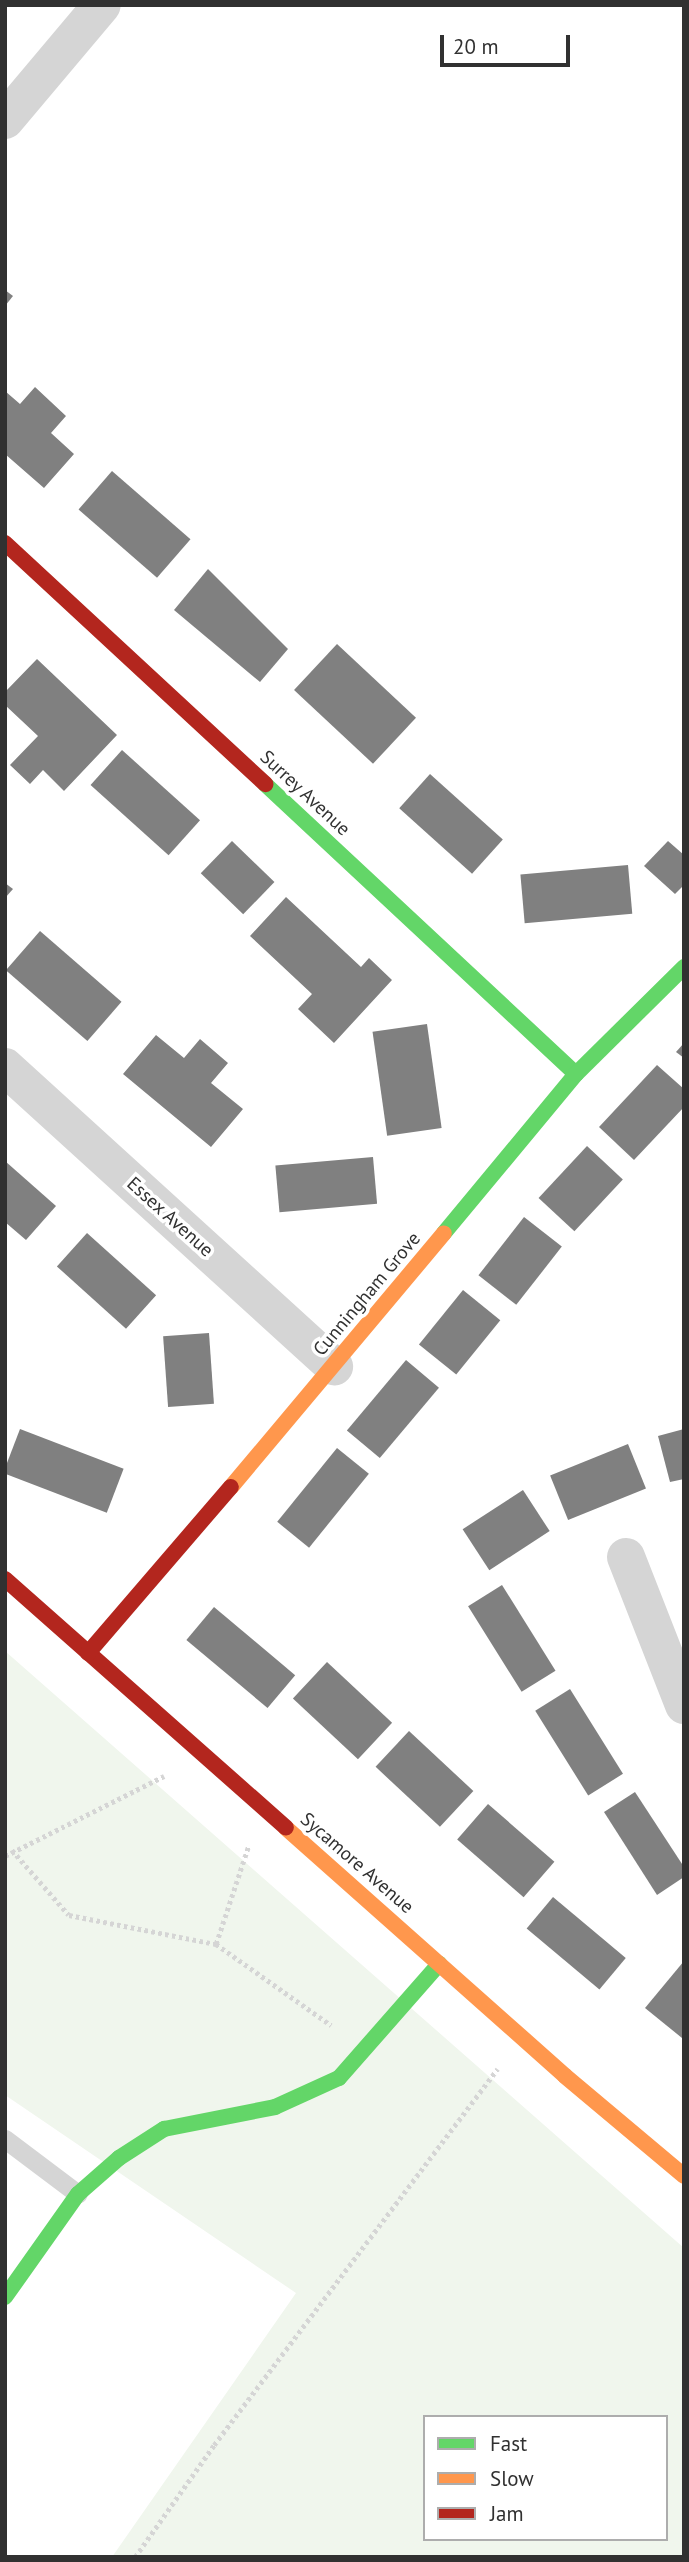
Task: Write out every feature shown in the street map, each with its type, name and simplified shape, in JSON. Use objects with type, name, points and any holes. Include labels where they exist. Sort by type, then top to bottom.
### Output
[{"type":"street","points":[[5,120],[103,5]]},
{"type":"street","name":"Surrey Avenue","points":[[5,543],[576,1074]]},
{"type":"street","name":"Cunningham Grove","points":[[88,1653],[334,1366],[576,1074],[684,967]]},
{"type":"street","name":"Essex Avenue","points":[[5,1067],[334,1366]]},
{"type":"street","points":[[626,1557],[684,1706]]},
{"type":"street","name":"Sycamore Avenue","points":[[5,1579],[439,1964],[684,2176]]},
{"type":"street","points":[[5,2297],[78,2194],[119,2158],[164,2129],[286,2103],[339,2078],[439,1964]]},
{"type":"lane","points":[[5,2139],[78,2194]]},
{"type":"path","points":[[5,1856],[12,1850],[204,1756]]},
{"type":"path","points":[[216,1944],[261,1807]]},
{"type":"path","points":[[12,1850],[69,1915],[216,1944],[365,2049]]},
{"type":"path","points":[[135,2557],[214,2445],[521,2036]]},
{"type":"shaded area","points":[[5,1651],[684,2248],[684,2557],[112,2557],[296,2293],[5,2095]]},
{"type":"building","points":[[5,290],[13,296],[5,306]]},
{"type":"building","points":[[35,387],[66,416],[51,433],[74,454],[44,488],[5,454],[5,391],[20,404]]},
{"type":"building","points":[[112,471],[190,539],[157,578],[79,509]]},
{"type":"building","points":[[208,569],[288,649],[260,682],[174,610]]},
{"type":"building","points":[[337,644],[416,718],[373,764],[294,690]]},
{"type":"building","points":[[37,659],[117,735],[64,791],[43,770],[30,784],[10,765],[38,736],[5,705],[5,692]]},
{"type":"building","points":[[122,750],[200,820],[169,855],[91,785]]},
{"type":"building","points":[[430,774],[503,840],[472,874],[399,808]]},
{"type":"building","points":[[232,841],[274,882],[243,914],[201,873]]},
{"type":"building","points":[[668,841],[684,855],[684,885],[675,894],[644,866]]},
{"type":"building","points":[[628,865],[632,914],[525,923],[520,874]]},
{"type":"building","points":[[5,883],[13,889],[5,898]]},
{"type":"building","points":[[286,897],[361,967],[369,958],[392,980],[334,1043],[298,1009],[312,994],[250,936]]},
{"type":"building","points":[[40,931],[122,1002],[87,1041],[6,970]]},
{"type":"building","points":[[427,1024],[442,1128],[387,1136],[373,1032]]},
{"type":"building","points":[[156,1035],[184,1058],[200,1039],[228,1063],[211,1083],[243,1109],[211,1147],[123,1074]]},
{"type":"building","points":[[684,1043],[684,1058],[676,1052]]},
{"type":"building","points":[[657,1065],[684,1089],[684,1107],[634,1160],[599,1127]]},
{"type":"building","points":[[587,1146],[623,1179],[574,1231],[539,1198]]},
{"type":"building","points":[[373,1157],[377,1204],[279,1212],[275,1166]]},
{"type":"building","points":[[5,1161],[56,1206],[26,1240],[5,1222]]},
{"type":"building","points":[[524,1217],[562,1247],[516,1305],[478,1275]]},
{"type":"building","points":[[87,1233],[156,1295],[126,1329],[57,1266]]},
{"type":"building","points":[[463,1290],[500,1320],[456,1375],[419,1344]]},
{"type":"building","points":[[209,1333],[214,1404],[168,1407],[163,1336]]},
{"type":"building","points":[[406,1360],[439,1388],[380,1458],[347,1430]]},
{"type":"building","points":[[20,1429],[124,1469],[107,1513],[5,1474]]},
{"type":"building","points":[[684,1429],[684,1479],[670,1482],[658,1436]]},
{"type":"building","points":[[628,1444],[646,1489],[568,1520],[550,1475]]},
{"type":"building","points":[[337,1448],[369,1474],[309,1548],[277,1522]]},
{"type":"building","points":[[523,1490],[550,1531],[489,1570],[463,1529]]},
{"type":"building","points":[[502,1585],[556,1671],[522,1692],[468,1606]]},
{"type":"building","points":[[214,1607],[295,1675],[268,1708],[186,1640]]},
{"type":"building","points":[[327,1662],[392,1723],[358,1759],[293,1699]]},
{"type":"building","points":[[570,1689],[623,1774],[588,1796],[535,1711]]},
{"type":"building","points":[[409,1731],[473,1791],[440,1827],[376,1767]]},
{"type":"building","points":[[635,1792],[684,1867],[684,1877],[657,1895],[604,1812]]},
{"type":"building","points":[[488,1804],[554,1862],[524,1897],[457,1839]]},
{"type":"building","points":[[553,1897],[626,1958],[599,1989],[527,1928]]},
{"type":"building","points":[[684,1961],[684,2037],[682,2038],[645,2008]]},
{"type":"traffic: fast","points":[[265,784],[576,1074]]},
{"type":"traffic: fast","points":[[444,1233],[576,1074],[684,967]]},
{"type":"traffic: fast","points":[[5,2297],[78,2194],[119,2158],[164,2129],[275,2107],[339,2078],[439,1964]]},
{"type":"traffic: slow","points":[[231,1487],[444,1233]]},
{"type":"traffic: slow","points":[[286,1828],[565,2076],[684,2176]]},
{"type":"traffic: jam","points":[[5,543],[265,784]]},
{"type":"traffic: jam","points":[[88,1653],[231,1487]]},
{"type":"traffic: jam","points":[[5,1579],[286,1828]]}]
